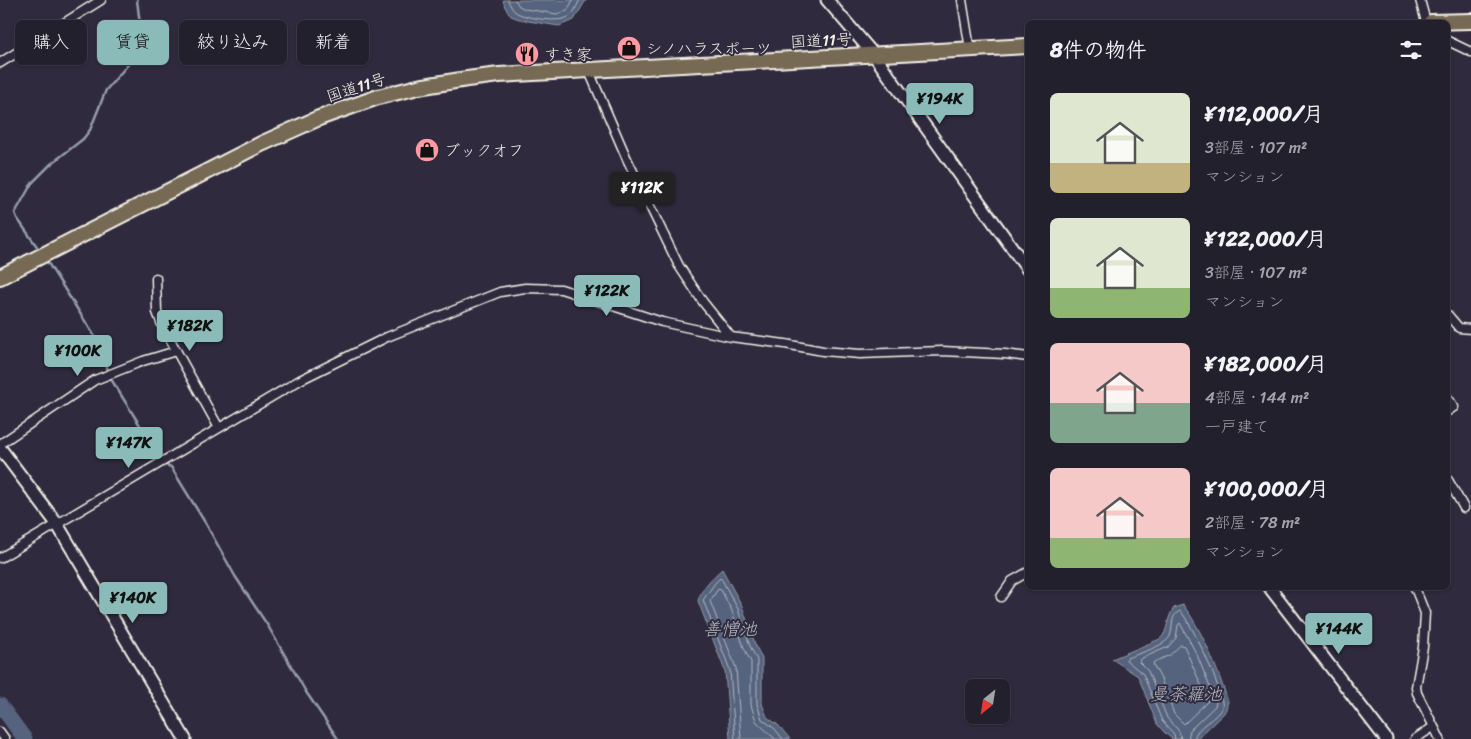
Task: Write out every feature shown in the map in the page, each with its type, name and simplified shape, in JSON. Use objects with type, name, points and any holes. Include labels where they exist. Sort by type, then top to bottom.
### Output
[{"type":"highway","points":[[1450,22],[1471,21]]},
{"type":"highway","name":"国道11号","points":[[0,277],[280,135],[338,110],[397,92],[467,78],[499,75],[1025,46]]},
{"type":"street","points":[[0,63],[101,0]]},
{"type":"street","points":[[828,0],[874,55],[1025,266]]},
{"type":"street","points":[[962,0],[970,49]]},
{"type":"street","points":[[1420,0],[1425,20]]},
{"type":"street","points":[[1450,42],[1471,52]]},
{"type":"street","points":[[589,71],[627,159],[680,266],[703,302],[731,337]]},
{"type":"street","points":[[156,278],[158,294],[157,312],[162,325],[219,428]]},
{"type":"street","points":[[0,558],[300,380],[387,337],[500,292],[525,288],[561,289],[662,322],[731,337],[823,351],[860,354],[942,351],[1025,357]]},
{"type":"street","points":[[1450,317],[1459,328],[1471,329]]},
{"type":"street","points":[[176,351],[143,361],[95,380],[0,446],[57,524],[184,739]]},
{"type":"street","points":[[1450,484],[1464,508]]},
{"type":"street","points":[[1002,597],[1012,581],[1025,574]]},
{"type":"street","points":[[1272,590],[1386,739]]},
{"type":"street","points":[[1417,590],[1425,613],[1423,647],[1416,686],[1417,693],[1440,739]]},
{"type":"street","points":[[1415,739],[1433,727]]},
{"type":"street","points":[[0,732],[5,739]]},
{"type":"water","points":[[503,0],[586,0],[574,20],[559,26],[522,20],[511,16]]},
{"type":"water","name":"善憎池","points":[[722,569],[742,606],[762,659],[762,704],[767,717],[778,725],[790,739],[730,739],[725,671],[698,601],[711,579]]},
{"type":"water","name":"曼荼羅池","points":[[1183,605],[1203,638],[1228,701],[1224,713],[1197,739],[1172,739],[1165,733],[1157,724],[1138,676],[1112,659],[1160,639],[1165,632],[1171,612],[1174,608]]},
{"type":"waterway","points":[[38,248],[15,213],[32,183],[51,164],[83,139],[90,130],[106,90],[131,61],[141,33],[137,0]]},
{"type":"waterway","points":[[48,263],[97,340],[108,370]]},
{"type":"waterway","points":[[111,379],[161,459]]},
{"type":"waterway","points":[[166,465],[171,467],[306,692],[338,739]]},
{"type":"waterway","points":[[0,705],[25,739]]},
{"type":"place","name":"シノハラスポーツ","points":[[629,48]]},
{"type":"place","name":"すき家","points":[[527,54]]},
{"type":"place","name":"ブックオフ","points":[[427,150]]}]
